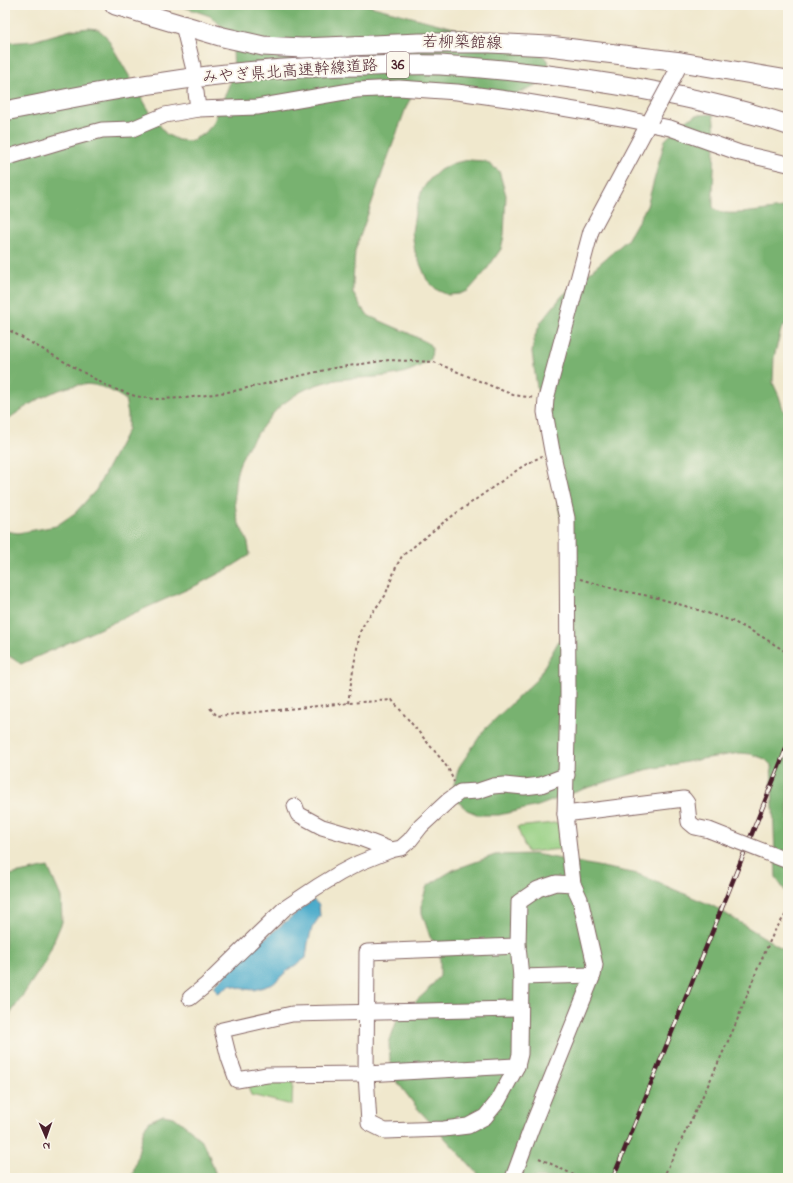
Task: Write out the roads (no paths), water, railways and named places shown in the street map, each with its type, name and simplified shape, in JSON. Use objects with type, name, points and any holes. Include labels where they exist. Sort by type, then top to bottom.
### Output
[{"type":"main road","name":"若柳築館線","points":[[115,5],[223,37],[263,46],[302,48],[420,42],[549,46],[681,62],[788,80]]},
{"type":"main road","name":"みやぎ県北高速幹線道路","points":[[5,111],[159,82],[253,71],[343,66],[438,65],[525,72],[627,86],[677,96],[788,125]]},
{"type":"street","points":[[183,25],[193,66]]},
{"type":"street","points":[[513,1178],[531,1129],[593,975],[595,965],[580,899],[573,884],[565,814],[567,775],[567,518],[545,412],[546,399],[590,231],[681,62]]},
{"type":"street","points":[[5,158],[102,130],[132,129],[165,115],[198,109],[257,107],[356,90],[399,88],[457,92],[650,121],[740,152],[788,164]]},
{"type":"street","points":[[196,92],[198,109]]},
{"type":"street","points":[[190,998],[206,985],[284,909],[317,887],[359,863],[391,850],[401,848],[410,840],[421,826],[460,792],[478,791],[493,786],[504,785],[524,787],[541,785],[567,775]]},
{"type":"street","points":[[565,814],[684,800],[687,803],[689,822],[695,827],[709,830],[788,861]]},
{"type":"street","points":[[295,806],[298,814],[322,827],[360,838],[391,850]]},
{"type":"street","points":[[518,946],[367,952],[366,1074],[369,1123],[385,1131],[444,1129],[468,1126],[485,1117],[498,1101],[517,1066],[520,1054],[521,977],[518,946],[519,902],[538,889],[556,884],[573,884]]},
{"type":"street","points":[[521,977],[593,975]]},
{"type":"street","points":[[517,1066],[366,1074],[267,1075],[237,1080],[229,1058],[222,1030],[292,1014],[520,1009]]},
{"type":"water","points":[[313,900],[319,905],[320,916],[312,928],[306,958],[287,971],[273,984],[254,990],[230,985],[218,993],[214,986],[259,943]]},
{"type":"railway","points":[[613,1178],[788,744]]}]
